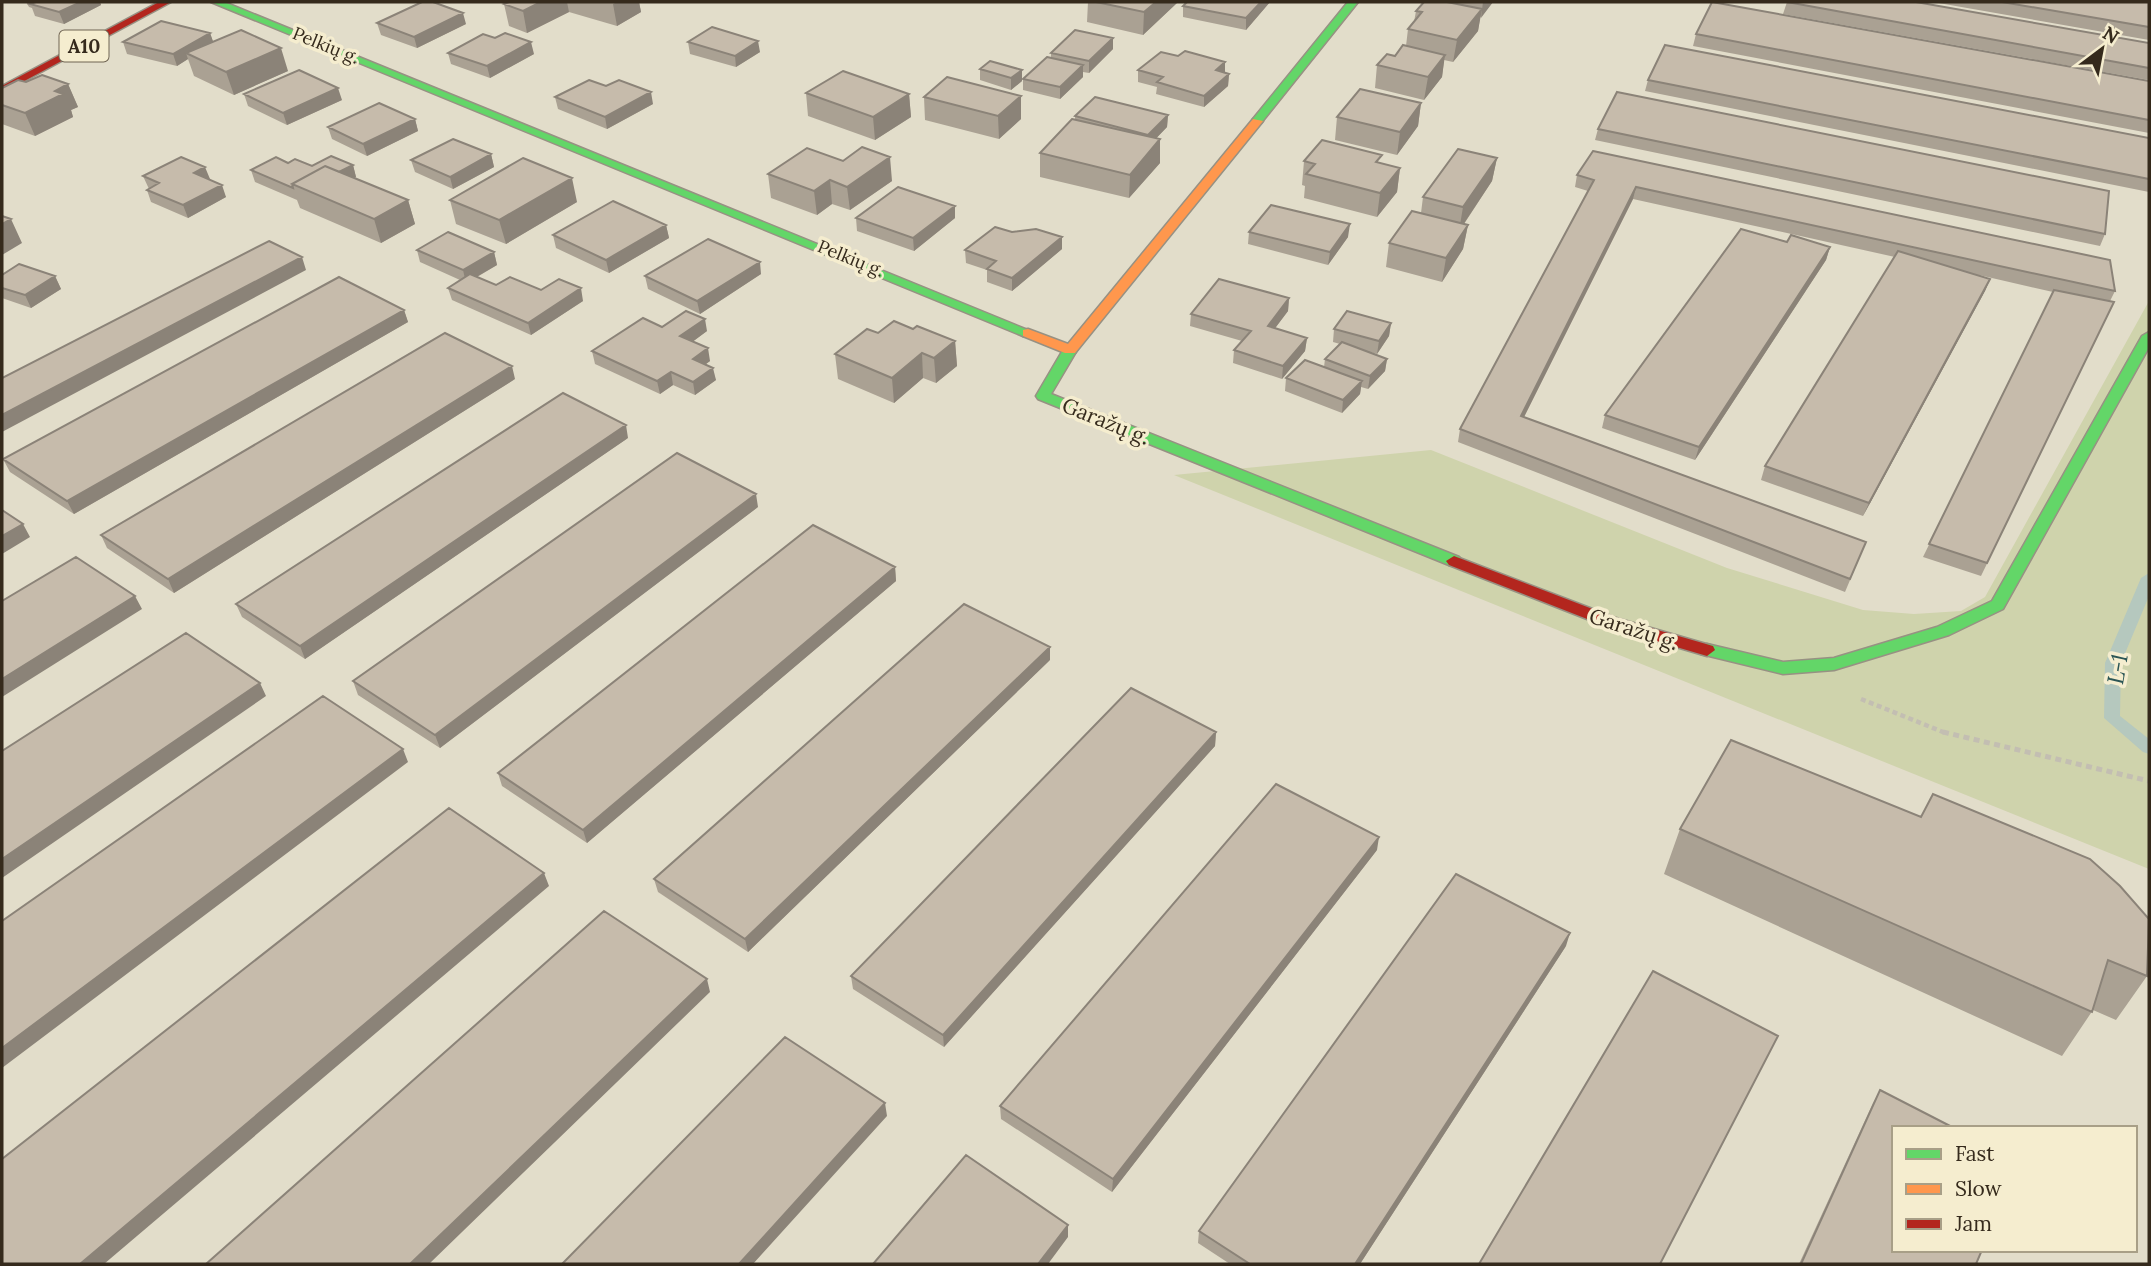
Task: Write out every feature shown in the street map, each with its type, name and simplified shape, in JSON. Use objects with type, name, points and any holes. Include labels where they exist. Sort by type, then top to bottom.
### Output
[{"type":"main road","name":"A10","points":[[2,90],[166,2]]},
{"type":"main road","name":"Pelkių g.","points":[[216,2],[877,269],[1070,350]]},
{"type":"main road","points":[[1070,350],[1353,2]]},
{"type":"main road","name":"Garažų g.","points":[[1070,350],[1043,396],[1584,613],[1675,643],[1783,668],[1834,664],[1943,631],[1998,605],[2149,336]]},
{"type":"path","points":[[1856,697],[1953,736],[2149,781]]},
{"type":"green space","points":[[2149,301],[2149,869],[1174,475],[1431,450],[1727,568],[1863,610],[1914,614],[1961,611],[1985,597]]},
{"type":"building","points":[[81,2],[59,12],[30,4]]},
{"type":"building","points":[[422,2],[433,2],[463,13],[414,37],[377,23]]},
{"type":"building","points":[[541,2],[523,11],[504,4]]},
{"type":"building","points":[[1096,2],[1156,2],[1144,12]]},
{"type":"building","points":[[1187,2],[1261,2],[1246,18],[1183,6]]},
{"type":"building","points":[[1424,2],[1447,2],[1482,9],[1457,40],[1408,29],[1422,12],[1416,11]]},
{"type":"building","points":[[1712,2],[2149,81],[2149,120],[1696,34]]},
{"type":"building","points":[[1787,2],[1916,2],[2149,43],[2149,68]]},
{"type":"building","points":[[2002,2],[2149,2],[2149,27]]},
{"type":"building","points":[[161,21],[210,33],[173,54],[123,42]]},
{"type":"building","points":[[712,27],[758,41],[735,56],[688,42]]},
{"type":"building","points":[[241,30],[281,48],[226,72],[186,53]]},
{"type":"building","points":[[1075,30],[1113,38],[1089,61],[1051,53]]},
{"type":"building","points":[[505,33],[531,42],[487,66],[448,53],[483,34],[495,38]]},
{"type":"building","points":[[1403,45],[1445,55],[1428,77],[1377,65],[1387,54],[1395,56]]},
{"type":"building","points":[[1665,45],[2149,138],[2149,179],[1648,80]]},
{"type":"building","points":[[1185,51],[1225,62],[1216,70],[1229,74],[1204,96],[1157,82],[1163,77],[1138,70],[1161,52],[1178,56]]},
{"type":"building","points":[[1047,57],[1083,65],[1060,87],[1023,79]]},
{"type":"building","points":[[990,61],[1022,70],[1011,78],[980,69]]},
{"type":"building","points":[[299,70],[338,88],[283,113],[244,94]]},
{"type":"building","points":[[843,71],[909,94],[873,117],[806,93]]},
{"type":"building","points":[[42,75],[68,84],[55,91],[63,94],[25,113],[2,105],[2,88],[18,80],[26,82]]},
{"type":"building","points":[[947,77],[1021,96],[998,116],[924,97]]},
{"type":"building","points":[[589,80],[606,86],[619,80],[651,92],[605,117],[555,97]]},
{"type":"building","points":[[1360,89],[1421,103],[1400,132],[1337,117]]},
{"type":"building","points":[[1617,92],[2109,191],[2105,234],[1598,129]]},
{"type":"building","points":[[1095,97],[1168,115],[1148,135],[1075,116]]},
{"type":"building","points":[[379,103],[415,119],[363,144],[328,127]]},
{"type":"building","points":[[1072,119],[1160,139],[1130,175],[1040,153]]},
{"type":"building","points":[[453,139],[491,154],[450,177],[411,160]]},
{"type":"building","points":[[1322,140],[1382,155],[1376,162],[1400,168],[1380,193],[1306,174],[1315,164],[1304,161]]},
{"type":"building","points":[[862,147],[890,157],[847,187],[830,180],[814,191],[768,174],[807,148],[843,161]]},
{"type":"building","points":[[1458,149],[1497,158],[1463,207],[1423,197]]},
{"type":"building","points":[[1593,151],[2110,260],[2115,291],[1636,187],[1521,416],[1866,542],[1850,579],[1460,429],[1594,180],[1577,175]]},
{"type":"building","points":[[331,156],[353,165],[339,172],[325,166],[292,184],[293,188],[251,170],[276,157],[288,163],[295,159],[312,166]]},
{"type":"building","points":[[181,157],[205,167],[194,173],[222,185],[183,205],[147,190],[159,183],[143,176]]},
{"type":"building","points":[[523,158],[572,178],[499,220],[450,200]]},
{"type":"building","points":[[325,166],[408,200],[374,219],[292,184]]},
{"type":"building","points":[[898,187],[955,206],[913,238],[856,218]]},
{"type":"building","points":[[613,201],[666,225],[606,260],[553,235]]},
{"type":"building","points":[[1271,205],[1350,224],[1330,252],[1249,232]]},
{"type":"building","points":[[1412,211],[1468,225],[1446,258],[1389,243]]},
{"type":"building","points":[[2,216],[11,219],[2,224]]},
{"type":"building","points":[[995,227],[1012,232],[1036,229],[1062,237],[1012,278],[987,269],[996,261],[965,250]]},
{"type":"building","points":[[1741,229],[1787,242],[1791,235],[1830,247],[1699,447],[1605,415]]},
{"type":"building","points":[[448,232],[494,252],[463,270],[417,250]]},
{"type":"building","points":[[708,239],[760,262],[697,301],[645,276]]},
{"type":"building","points":[[269,241],[302,257],[2,415],[2,378]]},
{"type":"building","points":[[1898,251],[1990,279],[1869,503],[1765,466]]},
{"type":"building","points":[[19,264],[55,276],[25,295],[2,288],[2,275]]},
{"type":"building","points":[[470,274],[496,285],[510,277],[541,290],[559,279],[581,288],[528,323],[448,288]]},
{"type":"building","points":[[339,277],[404,310],[67,501],[3,459]]},
{"type":"building","points":[[1219,279],[1289,298],[1268,326],[1307,338],[1283,366],[1234,350],[1251,331],[1191,314]]},
{"type":"building","points":[[2054,290],[2114,302],[1987,563],[1929,544]]},
{"type":"building","points":[[686,311],[705,319],[680,336],[708,348],[693,359],[713,368],[693,382],[671,372],[657,381],[592,351],[643,318],[662,327]]},
{"type":"building","points":[[1347,311],[1391,323],[1379,341],[1334,329]]},
{"type":"building","points":[[894,321],[913,329],[917,326],[955,341],[934,358],[922,353],[892,378],[835,354],[867,329],[878,333]]},
{"type":"building","points":[[445,333],[512,366],[168,579],[101,535]]},
{"type":"building","points":[[1342,342],[1387,359],[1370,376],[1325,359]]},
{"type":"building","points":[[1305,360],[1362,381],[1343,400],[1286,378]]},
{"type":"building","points":[[563,393],[626,425],[300,646],[236,604]]},
{"type":"building","points":[[677,453],[756,494],[435,735],[353,681]]},
{"type":"building","points":[[2,510],[23,524],[2,536]]},
{"type":"building","points":[[813,525],[895,567],[583,830],[498,773]]},
{"type":"building","points":[[76,557],[135,596],[2,679],[2,601]]},
{"type":"building","points":[[964,604],[1050,647],[745,939],[654,879]]},
{"type":"building","points":[[186,633],[260,683],[2,859],[2,751]]},
{"type":"building","points":[[1131,688],[1216,732],[943,1035],[851,976]]},
{"type":"building","points":[[323,696],[403,749],[2,1048],[2,921]]},
{"type":"building","points":[[1731,740],[1921,817],[1933,794],[2090,859],[2120,886],[2149,919],[2147,976],[2108,960],[2092,1012],[1680,829]]},
{"type":"building","points":[[1276,784],[1379,837],[1113,1179],[1000,1106]]},
{"type":"building","points":[[449,808],[544,873],[80,1264],[2,1264],[2,1159]]},
{"type":"building","points":[[1456,874],[1570,933],[1355,1264],[1250,1264],[1199,1231]]},
{"type":"building","points":[[604,911],[707,979],[410,1264],[206,1264]]},
{"type":"building","points":[[1653,971],[1778,1036],[1660,1264],[1479,1264]]},
{"type":"building","points":[[785,1037],[885,1103],[739,1264],[562,1264]]},
{"type":"building","points":[[1880,1090],[1950,1126],[1892,1126],[1892,1252],[1981,1252],[1976,1264],[1801,1264]]},
{"type":"building","points":[[966,1155],[1068,1225],[1038,1264],[873,1264]]},
{"type":"waterway","name":"L-1","points":[[2149,578],[2113,663],[2112,718],[2149,748]]},
{"type":"traffic: fast","points":[[216,2],[1028,333]]},
{"type":"traffic: fast","points":[[1257,121],[1353,2]]},
{"type":"traffic: fast","points":[[1707,650],[1783,668],[1834,664],[1943,631],[1998,605],[2149,336]]},
{"type":"traffic: fast","points":[[1070,350],[1043,396],[1454,561]]},
{"type":"traffic: slow","points":[[1028,333],[1070,350],[1257,121]]},
{"type":"traffic: jam","points":[[2,90],[166,2]]},
{"type":"traffic: jam","points":[[1454,561],[1610,622],[1707,650]]}]
